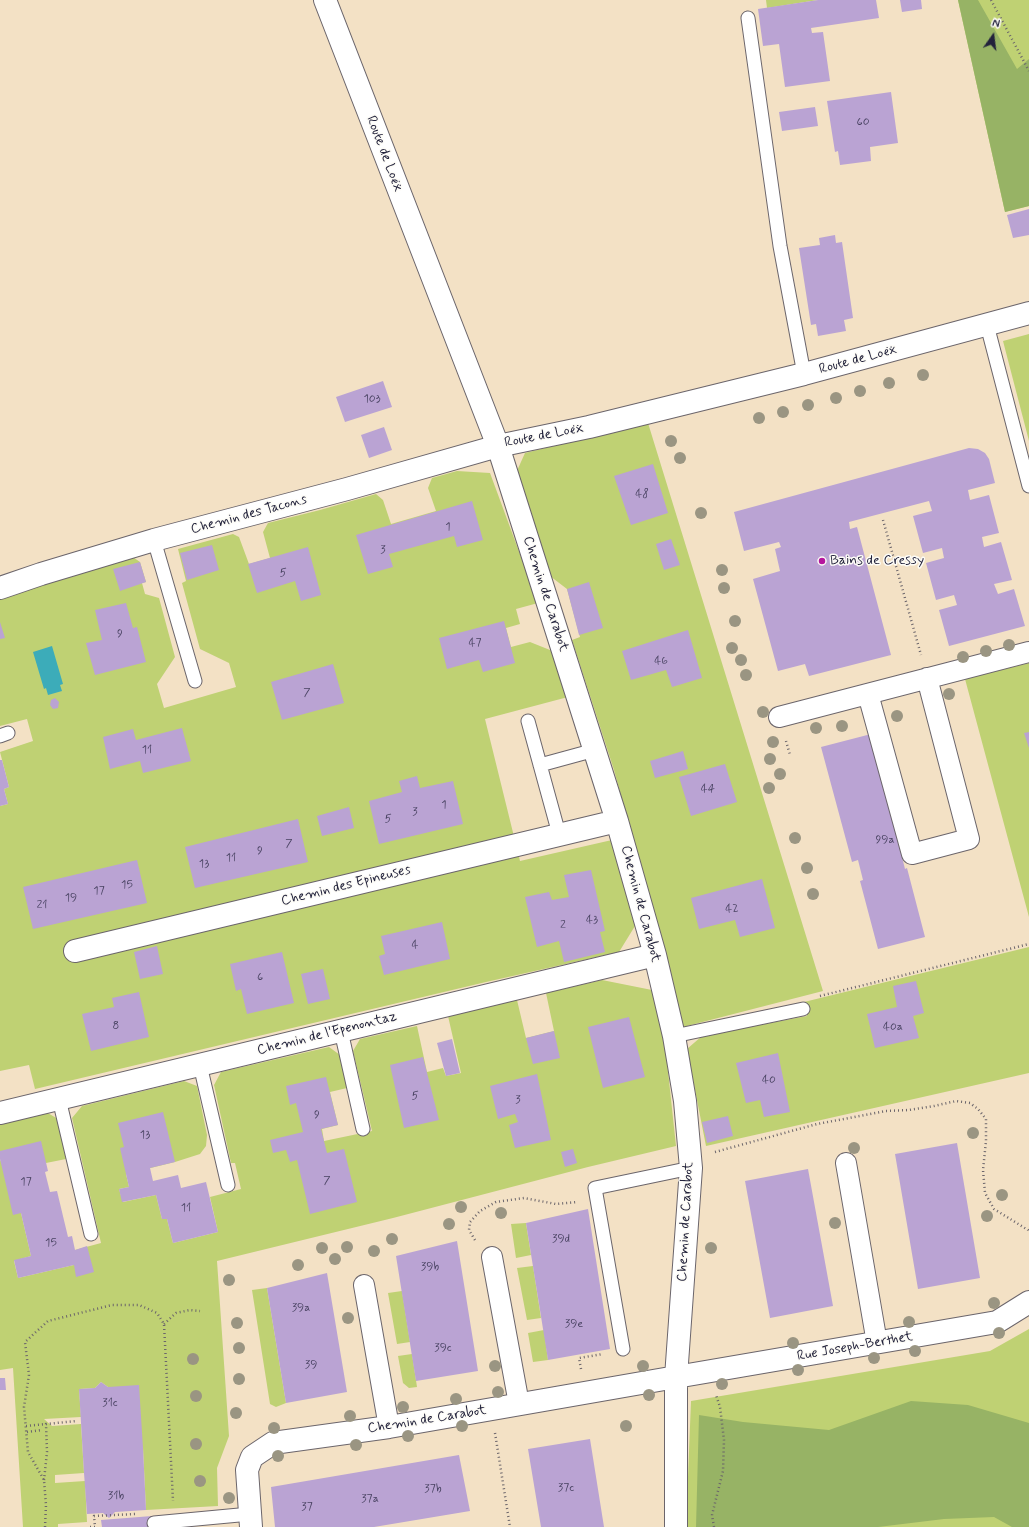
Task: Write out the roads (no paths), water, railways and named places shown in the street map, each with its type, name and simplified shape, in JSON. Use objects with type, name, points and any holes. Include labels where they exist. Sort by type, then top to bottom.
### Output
[{"type":"street","name":"Route de Loëx","points":[[325,0],[498,446],[589,427],[804,374],[1029,313]]},
{"type":"street","name":"Chemin des Tacons","points":[[0,588],[154,540],[347,489],[498,446]]},
{"type":"street","name":"Chemin de Carabot","points":[[498,446],[617,821],[655,955],[674,1036],[685,1101],[691,1168],[676,1377],[676,1527]]},
{"type":"street","points":[[779,717],[1029,652]]},
{"type":"street","points":[[868,694],[912,854],[969,839],[927,678]]},
{"type":"street","name":"Chemin des Epineuses","points":[[75,951],[617,821]]},
{"type":"street","name":"Chemin de l'Epenontaz","points":[[0,1113],[655,955]]},
{"type":"street","points":[[846,1163],[877,1343]]},
{"type":"street","points":[[492,1257],[519,1404]]},
{"type":"street","points":[[364,1285],[389,1427]]},
{"type":"street","name":"Rue Joseph-Berthet","points":[[676,1377],[997,1322],[1029,1302]]},
{"type":"street","name":"Chemin de Carabot","points":[[251,1521],[247,1470],[252,1457],[273,1443],[389,1427],[676,1377]]},
{"type":"lane","points":[[748,18],[780,246],[804,374]]},
{"type":"lane","points":[[987,325],[1029,486]]},
{"type":"lane","points":[[154,540],[195,680]]},
{"type":"lane","points":[[528,721],[559,834]]},
{"type":"lane","points":[[540,765],[595,750]]},
{"type":"lane","points":[[674,1036],[803,1010]]},
{"type":"lane","points":[[341,1031],[363,1129]]},
{"type":"lane","points":[[200,1065],[228,1185]]},
{"type":"lane","points":[[59,1099],[91,1234]]},
{"type":"lane","points":[[617,1351],[596,1188],[691,1168]]},
{"type":"lane","points":[[170,1523],[251,1521]]},
{"type":"water","points":[[52,646],[63,684],[60,685],[62,691],[48,695],[46,688],[44,689],[33,652]]},
{"type":"place","name":"Bains de Cressy","points":[[822,561]]}]
